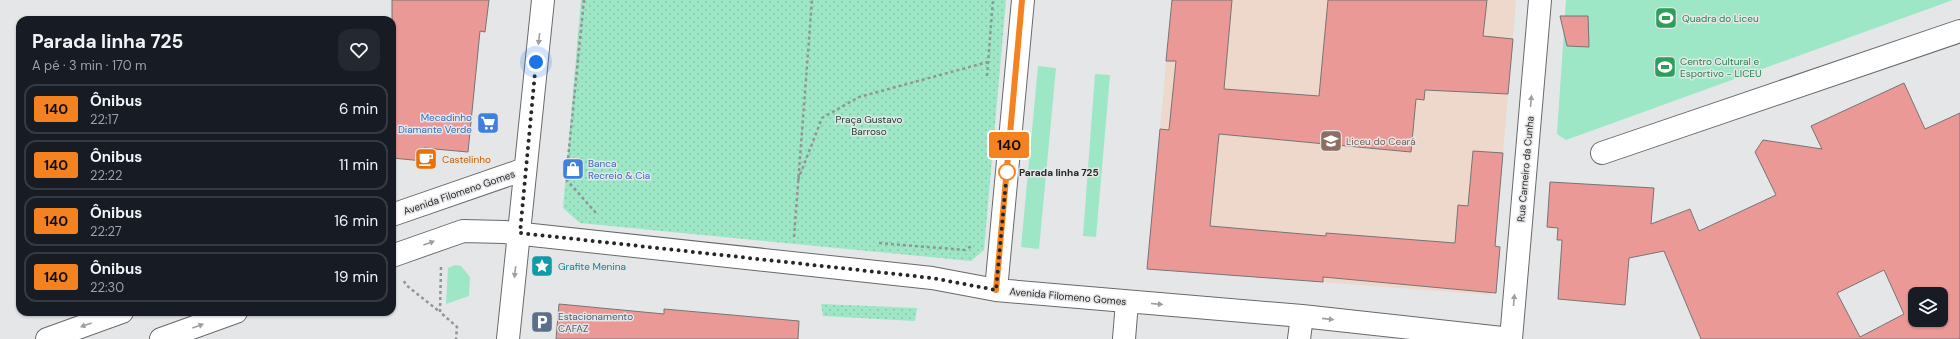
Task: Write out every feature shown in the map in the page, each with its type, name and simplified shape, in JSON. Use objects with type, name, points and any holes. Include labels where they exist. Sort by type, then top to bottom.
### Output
[{"type":"street","points":[[508,339],[543,0]]},
{"type":"street","points":[[996,290],[1022,0]]},
{"type":"street","name":"Rua Carneiro da Cunha","points":[[1511,339],[1540,0]]},
{"type":"street","points":[[1602,153],[1960,31]]},
{"type":"street","name":"Avenida Filomeno Gomes","points":[[396,214],[525,169]]},
{"type":"street","name":"Avenida Filomeno Gomes","points":[[396,255],[463,231],[520,233],[932,278],[996,290],[1302,316],[1511,339]]},
{"type":"street","points":[[1124,339],[1127,302]]},
{"type":"street","points":[[47,339],[111,316]]},
{"type":"street","points":[[161,339],[225,316]]},
{"type":"street","points":[[1299,339],[1302,316]]},
{"type":"path","points":[[584,0],[566,179],[595,213],[602,214]]},
{"type":"path","points":[[794,237],[812,0]]},
{"type":"path","points":[[798,180],[822,118],[859,97],[988,62]]},
{"type":"path","points":[[786,236],[801,238]]},
{"type":"path","points":[[872,242],[965,250]]},
{"type":"path","points":[[440,312],[441,264]]},
{"type":"path","points":[[406,285],[457,327],[456,339]]},
{"type":"shaded area","name":"Liceu do Ceará","points":[[1172,0],[1516,0],[1491,295],[1147,269]]},
{"type":"green space","name":"Praça Gustavo Barroso","points":[[581,0],[1006,0],[984,250],[971,261],[580,223],[563,208]]},
{"type":"green space","name":"Centro Cultural e Esportivo - LICEU","points":[[1566,0],[1953,0],[1566,140],[1557,134]]},
{"type":"green space","points":[[1038,66],[1056,68],[1039,249],[1021,247]]},
{"type":"green space","points":[[1095,74],[1110,75],[1096,237],[1083,236]]},
{"type":"green space","points":[[455,265],[461,266],[470,277],[469,296],[446,304],[448,268]]},
{"type":"green space","points":[[821,304],[917,308],[915,321],[823,316]]},
{"type":"building","points":[[392,0],[489,0],[485,32],[480,31],[468,152],[424,148],[423,161],[396,158],[396,16],[392,16]]},
{"type":"building","points":[[1172,0],[1232,0],[1224,89],[1319,96],[1328,0],[1487,0],[1483,36],[1513,39],[1508,94],[1425,90],[1424,100],[1416,99],[1411,152],[1219,134],[1210,226],[1326,236],[1326,233],[1455,243],[1458,205],[1468,206],[1473,151],[1503,153],[1495,246],[1500,247],[1496,293],[1323,277],[1323,282],[1147,269],[1160,129],[1169,130],[1176,61],[1166,61]]},
{"type":"building","points":[[1560,16],[1588,16],[1589,47],[1567,46]]},
{"type":"building","points":[[1904,83],[1925,129],[1960,113],[1960,339],[1701,339],[1664,251],[1629,258],[1625,305],[1558,299],[1562,240],[1557,240],[1558,228],[1547,227],[1550,182],[1654,188],[1651,224],[1690,209],[1699,231],[1776,195],[1755,152],[1763,140],[1822,149],[1811,126]],"holes":[[[1884,270],[1904,314],[1860,337],[1837,293]]]},
{"type":"building","points":[[559,304],[664,314],[664,309],[799,321],[798,339],[556,339]]},
{"type":"bus line","name":"140","points":[[996,290],[1022,0]]},
{"type":"place","name":"Quadra do Liceu","points":[[1666,18]]},
{"type":"place","name":"Centro Cultural e Esportivo - LICEU","points":[[1665,67]]},
{"type":"place","name":"Mecadinho Diamante Verde","points":[[488,123]]},
{"type":"place","name":"Liceu do Ceará","points":[[1331,141]]},
{"type":"place","name":"Castelinho","points":[[426,159]]},
{"type":"place","name":"Banca Recreio & Cia","points":[[573,169]]},
{"type":"place","name":"Parada linha 725","points":[[1007,172]]},
{"type":"place","name":"Grafite Menina","points":[[542,266]]},
{"type":"place","name":"Estacionamento CAFAZ","points":[[542,322]]},
{"type":"route","points":[[536,62],[520,233],[932,278],[996,290],[1007,172]]}]
